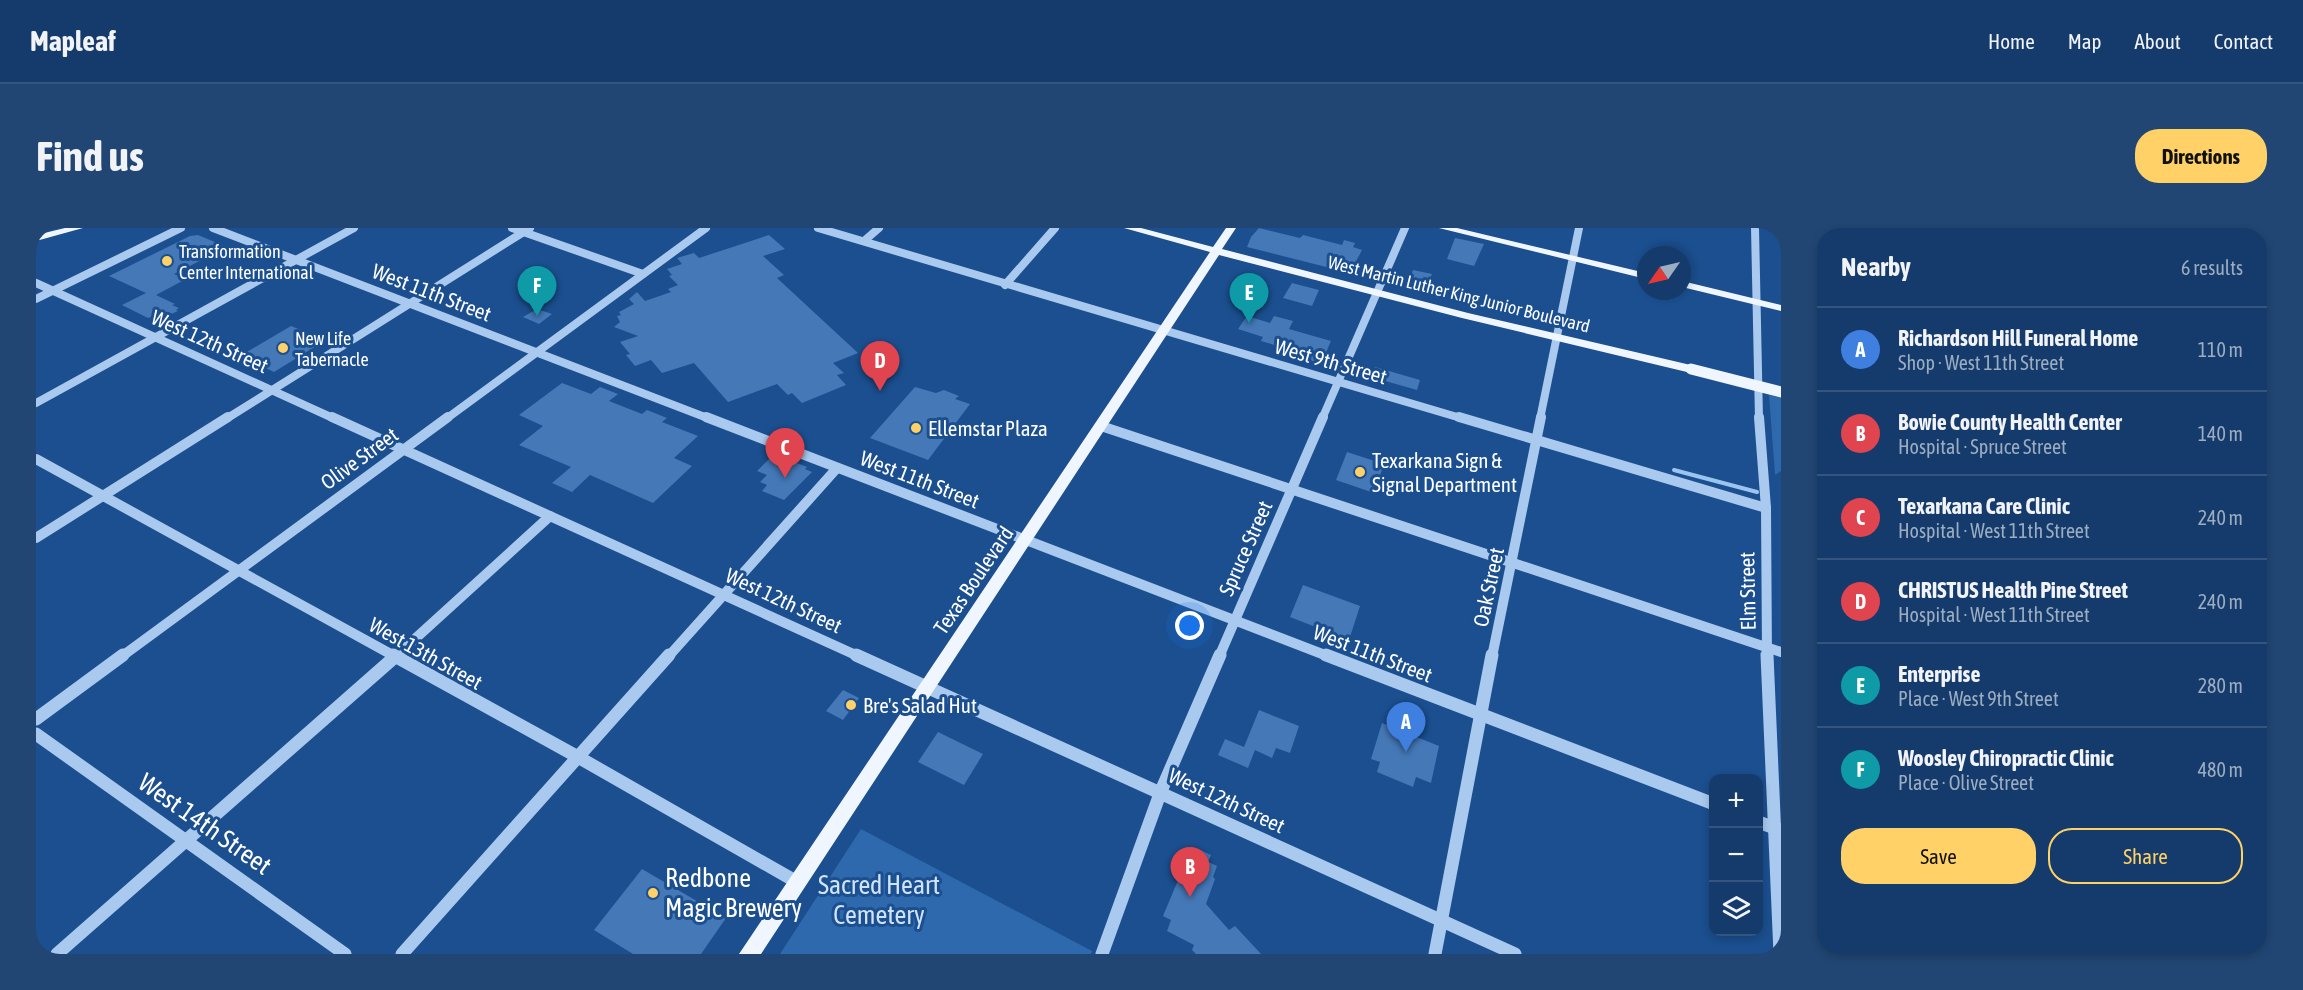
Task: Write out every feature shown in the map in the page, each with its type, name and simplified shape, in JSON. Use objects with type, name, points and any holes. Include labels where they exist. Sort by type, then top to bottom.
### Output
[{"type":"main road","points":[[36,238],[78,228]]},
{"type":"main road","name":"West Martin Luther King Junior Boulevard","points":[[1129,228],[1376,293],[1781,392]]},
{"type":"main road","name":"Texas Boulevard","points":[[749,954],[1231,228]]},
{"type":"main road","points":[[1444,228],[1637,274]]},
{"type":"main road","points":[[1691,286],[1781,308]]},
{"type":"street","points":[[36,299],[182,228]]},
{"type":"street","name":"West 11th Street","points":[[213,228],[1709,802]]},
{"type":"street","points":[[36,403],[354,228]]},
{"type":"street","points":[[512,228],[527,230],[643,274]]},
{"type":"street","name":"Olive Street","points":[[36,719],[706,228]]},
{"type":"street","name":"West 9th Street","points":[[818,228],[1766,508]]},
{"type":"street","points":[[864,241],[879,228]]},
{"type":"street","points":[[1005,285],[1055,228]]},
{"type":"street","name":"Spruce Street","points":[[1102,954],[1161,792],[1405,228]]},
{"type":"street","name":"Oak Street","points":[[1435,954],[1480,716],[1580,228]]},
{"type":"street","name":"Elm Street","points":[[1755,228],[1757,389],[1766,508],[1767,648],[1778,829],[1780,954]]},
{"type":"street","points":[[36,538],[527,230]]},
{"type":"street","name":"West 12th Street","points":[[36,283],[1515,954]]},
{"type":"street","points":[[1101,426],[1781,652]]},
{"type":"street","name":"West 13th Street","points":[[36,459],[394,658],[578,757],[797,882]]},
{"type":"street","points":[[402,954],[837,468]]},
{"type":"street","points":[[57,954],[394,658],[550,516]]},
{"type":"street","name":"West 14th Street","points":[[36,734],[345,954]]},
{"type":"street","points":[[1763,824],[1778,829]]},
{"type":"green space","points":[[1769,395],[1781,398],[1781,471],[1775,475]]},
{"type":"green space","name":"Sacred Heart Cemetery","points":[[861,829],[1092,951],[1091,954],[780,954]]},
{"type":"building","points":[[1259,228],[1300,238],[1303,235],[1342,245],[1344,240],[1355,243],[1353,247],[1362,250],[1350,273],[1247,247],[1251,237]]},
{"type":"building","name":"Transformation Center International","points":[[198,235],[227,247],[174,274],[186,279],[156,295],[175,304],[172,305],[179,308],[176,310],[178,311],[157,320],[122,305],[146,293],[109,276],[190,236]]},
{"type":"building","points":[[769,235],[785,249],[763,256],[784,275],[777,278],[858,353],[833,363],[844,373],[837,375],[846,385],[802,403],[792,393],[788,395],[777,384],[728,402],[694,363],[662,373],[651,360],[635,366],[626,355],[630,354],[620,342],[638,336],[614,327],[620,322],[617,316],[621,315],[619,312],[634,304],[629,299],[637,292],[645,301],[671,292],[668,289],[678,285],[669,276],[672,275],[667,269],[682,264],[677,258],[694,253],[699,258]]},
{"type":"building","points":[[1455,238],[1484,244],[1474,266],[1447,259]]},
{"type":"building","points":[[1413,270],[1432,274],[1426,287],[1408,282]]},
{"type":"building","points":[[1292,283],[1319,290],[1312,306],[1283,298]]},
{"type":"building","points":[[537,309],[552,314],[539,324],[523,317]]},
{"type":"building","points":[[1247,316],[1270,323],[1274,316],[1293,321],[1289,329],[1331,341],[1321,364],[1286,353],[1288,349],[1261,341],[1263,337],[1238,329]]},
{"type":"building","name":"New Life Tabernacle","points":[[291,326],[326,340],[274,372],[240,356]]},
{"type":"building","points":[[1375,367],[1420,380],[1417,390],[1371,377]]},
{"type":"building","points":[[562,383],[591,394],[600,387],[618,394],[609,401],[642,414],[647,410],[667,418],[662,422],[698,436],[674,458],[692,466],[653,503],[590,475],[572,492],[552,483],[571,467],[519,445],[543,426],[519,415]]},
{"type":"building","name":"Ellemstar Plaza","points":[[915,387],[936,393],[944,390],[959,396],[955,399],[970,404],[928,460],[870,438]]},
{"type":"building","name":"Texarkana Sign & Signal Department","points":[[1347,452],[1384,464],[1374,493],[1336,480]]},
{"type":"building","points":[[774,454],[807,467],[805,469],[812,472],[784,500],[762,491],[767,485],[760,482],[767,475],[757,471]]},
{"type":"building","points":[[1303,585],[1360,606],[1349,640],[1290,617]]},
{"type":"building","name":"Bre's Salad Hut","points":[[843,690],[859,698],[843,720],[826,711]]},
{"type":"building","points":[[1259,710],[1299,726],[1290,753],[1276,748],[1272,758],[1255,750],[1248,768],[1218,755],[1225,739],[1244,747]]},
{"type":"building","points":[[1382,723],[1439,746],[1431,783],[1416,777],[1413,787],[1377,772],[1380,762],[1371,759]]},
{"type":"building","points":[[938,732],[983,754],[964,785],[918,762]]},
{"type":"building","points":[[1198,849],[1211,855],[1208,862],[1217,866],[1206,904],[1229,930],[1235,926],[1261,954],[1196,954],[1192,950],[1194,945],[1167,931],[1171,920],[1163,916],[1189,854],[1195,857]]},
{"type":"building","name":"Redbone Magic Brewery","points":[[642,869],[726,918],[701,954],[633,954],[594,930]]},
{"type":"waterway","points":[[1674,470],[1757,492]]},
{"type":"place","name":"Transformation Center International","points":[[167,261]]},
{"type":"place","name":"Woosley Chiropractic Clinic","points":[[537,316]]},
{"type":"place","name":"Enterprise","points":[[1249,323]]},
{"type":"place","name":"New Life Tabernacle","points":[[283,348]]},
{"type":"place","name":"CHRISTUS Health Pine Street","points":[[880,391]]},
{"type":"place","name":"Ellemstar Plaza","points":[[916,428]]},
{"type":"place","name":"Texarkana Sign & Signal Department","points":[[1360,472]]},
{"type":"place","name":"Texarkana Care Clinic","points":[[785,478]]},
{"type":"place","name":"Bre's Salad Hut","points":[[851,705]]},
{"type":"place","name":"Richardson Hill Funeral Home","points":[[1406,752]]},
{"type":"place","name":"Redbone Magic Brewery","points":[[653,893]]},
{"type":"place","name":"Bowie County Health Center","points":[[1190,897]]}]
